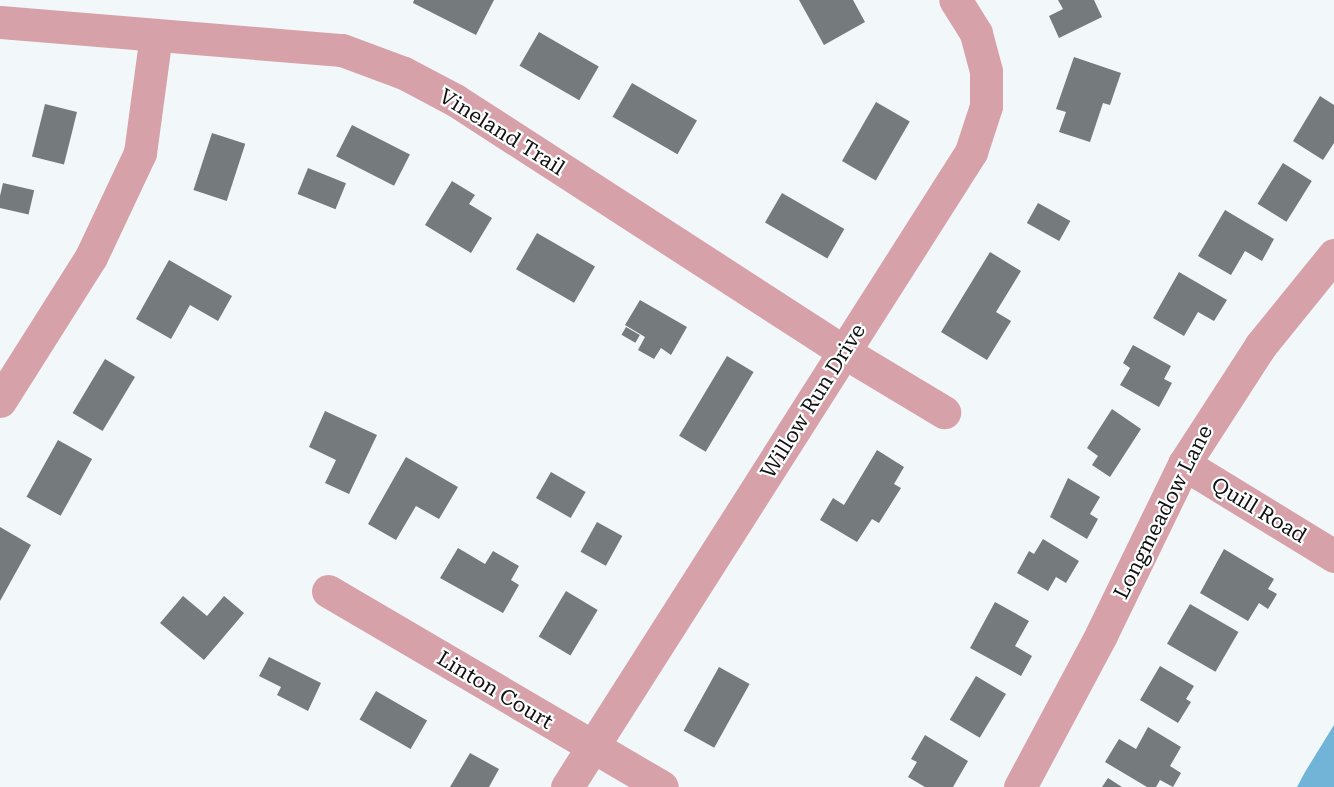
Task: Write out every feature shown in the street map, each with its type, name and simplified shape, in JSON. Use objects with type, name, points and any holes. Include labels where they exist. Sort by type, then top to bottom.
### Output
[{"type":"street","name":"Willow Run Drive","points":[[567,787],[971,152],[983,122],[987,90],[982,50],[955,0]]},
{"type":"street","name":"Vineland Trail","points":[[0,22],[342,50],[404,74],[455,100],[844,352],[944,412]]},
{"type":"street","points":[[0,401],[91,257],[140,153],[156,35]]},
{"type":"street","name":"Longmeadow Lane","points":[[1020,787],[1101,635],[1184,464],[1261,345],[1334,255]]},
{"type":"street","name":"Quill Road","points":[[1184,464],[1334,556]]},
{"type":"street","name":"Linton Court","points":[[328,591],[662,787]]},
{"type":"water","points":[[1334,725],[1334,787],[1297,787],[1305,772]]},
{"type":"building","points":[[414,0],[494,0],[476,35],[413,3]]},
{"type":"building","points":[[799,0],[853,0],[865,22],[824,45]]},
{"type":"building","points":[[1058,0],[1094,0],[1102,17],[1059,38],[1049,16],[1063,9]]},
{"type":"building","points":[[539,32],[599,66],[579,100],[520,66]]},
{"type":"building","points":[[1074,57],[1121,73],[1110,105],[1103,103],[1090,142],[1059,132],[1066,112],[1056,109]]},
{"type":"building","points":[[632,83],[697,120],[677,154],[612,117]]},
{"type":"building","points":[[1320,96],[1334,105],[1334,143],[1323,160],[1293,141]]},
{"type":"building","points":[[876,102],[910,121],[876,180],[842,161]]},
{"type":"building","points":[[45,104],[77,112],[64,164],[32,156]]},
{"type":"building","points":[[352,125],[410,155],[394,186],[336,156]]},
{"type":"building","points":[[212,133],[245,144],[227,201],[193,190]]},
{"type":"building","points":[[1283,163],[1312,181],[1286,222],[1258,204]]},
{"type":"building","points":[[308,168],[346,183],[336,209],[298,194]]},
{"type":"building","points":[[452,181],[475,195],[469,204],[492,218],[471,253],[425,225]]},
{"type":"building","points":[[3,183],[34,190],[29,215],[0,208]]},
{"type":"building","points":[[782,193],[844,229],[827,258],[765,222]]},
{"type":"building","points":[[1038,203],[1070,221],[1059,241],[1027,223]]},
{"type":"building","points":[[1225,210],[1274,239],[1262,261],[1245,251],[1231,275],[1198,256]]},
{"type":"building","points":[[537,233],[595,266],[574,303],[516,269]]},
{"type":"building","points":[[990,252],[1021,271],[996,312],[1011,321],[987,360],[941,332]]},
{"type":"building","points":[[169,260],[232,296],[218,321],[190,305],[171,339],[136,319]]},
{"type":"building","points":[[1179,272],[1227,300],[1214,321],[1198,312],[1184,336],[1153,318]]},
{"type":"building","points":[[640,300],[687,327],[671,355],[661,348],[654,359],[638,350],[645,337],[625,325]]},
{"type":"building","points":[[626,327],[640,335],[635,343],[622,335]]},
{"type":"building","points":[[1133,345],[1171,366],[1164,379],[1172,383],[1159,407],[1120,385],[1130,368],[1123,363]]},
{"type":"building","points":[[727,356],[754,372],[706,452],[679,436]]},
{"type":"building","points":[[105,359],[135,377],[103,431],[73,413]]},
{"type":"building","points":[[1112,409],[1141,429],[1110,477],[1092,465],[1098,456],[1087,448]]},
{"type":"building","points":[[325,411],[377,435],[349,494],[325,483],[336,460],[309,447]]},
{"type":"building","points":[[58,440],[92,459],[61,516],[26,497]]},
{"type":"building","points":[[877,450],[904,467],[894,484],[901,488],[879,523],[872,519],[857,542],[820,520],[833,498],[844,505]]},
{"type":"building","points":[[406,457],[458,487],[439,519],[416,506],[396,540],[368,524]]},
{"type":"building","points":[[551,472],[586,492],[571,518],[536,498]]},
{"type":"building","points":[[1068,478],[1100,497],[1090,514],[1098,519],[1087,539],[1050,517]]},
{"type":"building","points":[[597,522],[622,536],[606,566],[581,552]]},
{"type":"building","points":[[0,527],[31,545],[0,601]]},
{"type":"building","points":[[1043,539],[1079,561],[1066,583],[1056,577],[1048,591],[1017,573],[1029,551],[1034,554]]},
{"type":"building","points":[[458,548],[485,564],[493,551],[519,566],[511,580],[519,585],[503,613],[440,578]]},
{"type":"building","points":[[1224,549],[1274,579],[1268,589],[1277,594],[1268,609],[1259,603],[1248,621],[1200,593]]},
{"type":"building","points":[[566,591],[598,610],[570,655],[539,636]]},
{"type":"building","points":[[183,596],[207,616],[224,596],[244,613],[204,660],[160,623]]},
{"type":"building","points":[[995,602],[1029,621],[1015,646],[1032,656],[1021,676],[970,648]]},
{"type":"building","points":[[1190,604],[1238,632],[1215,672],[1167,644]]},
{"type":"building","points":[[269,657],[321,683],[308,711],[277,695],[281,687],[259,676]]},
{"type":"building","points":[[1160,666],[1194,686],[1186,699],[1191,702],[1178,723],[1140,700]]},
{"type":"building","points":[[719,667],[750,684],[714,748],[684,731]]},
{"type":"building","points":[[976,676],[1006,694],[980,738],[950,720]]},
{"type":"building","points":[[376,691],[427,720],[411,749],[360,720]]},
{"type":"building","points":[[1148,727],[1181,747],[1170,766],[1181,773],[1173,787],[1160,780],[1156,787],[1147,787],[1105,762],[1119,739],[1136,749]]},
{"type":"building","points":[[925,735],[968,761],[953,787],[925,787],[908,777],[917,762],[911,759]]},
{"type":"building","points":[[470,753],[499,769],[489,787],[450,787]]},
{"type":"building","points":[[1108,778],[1122,787],[1102,787]]}]
